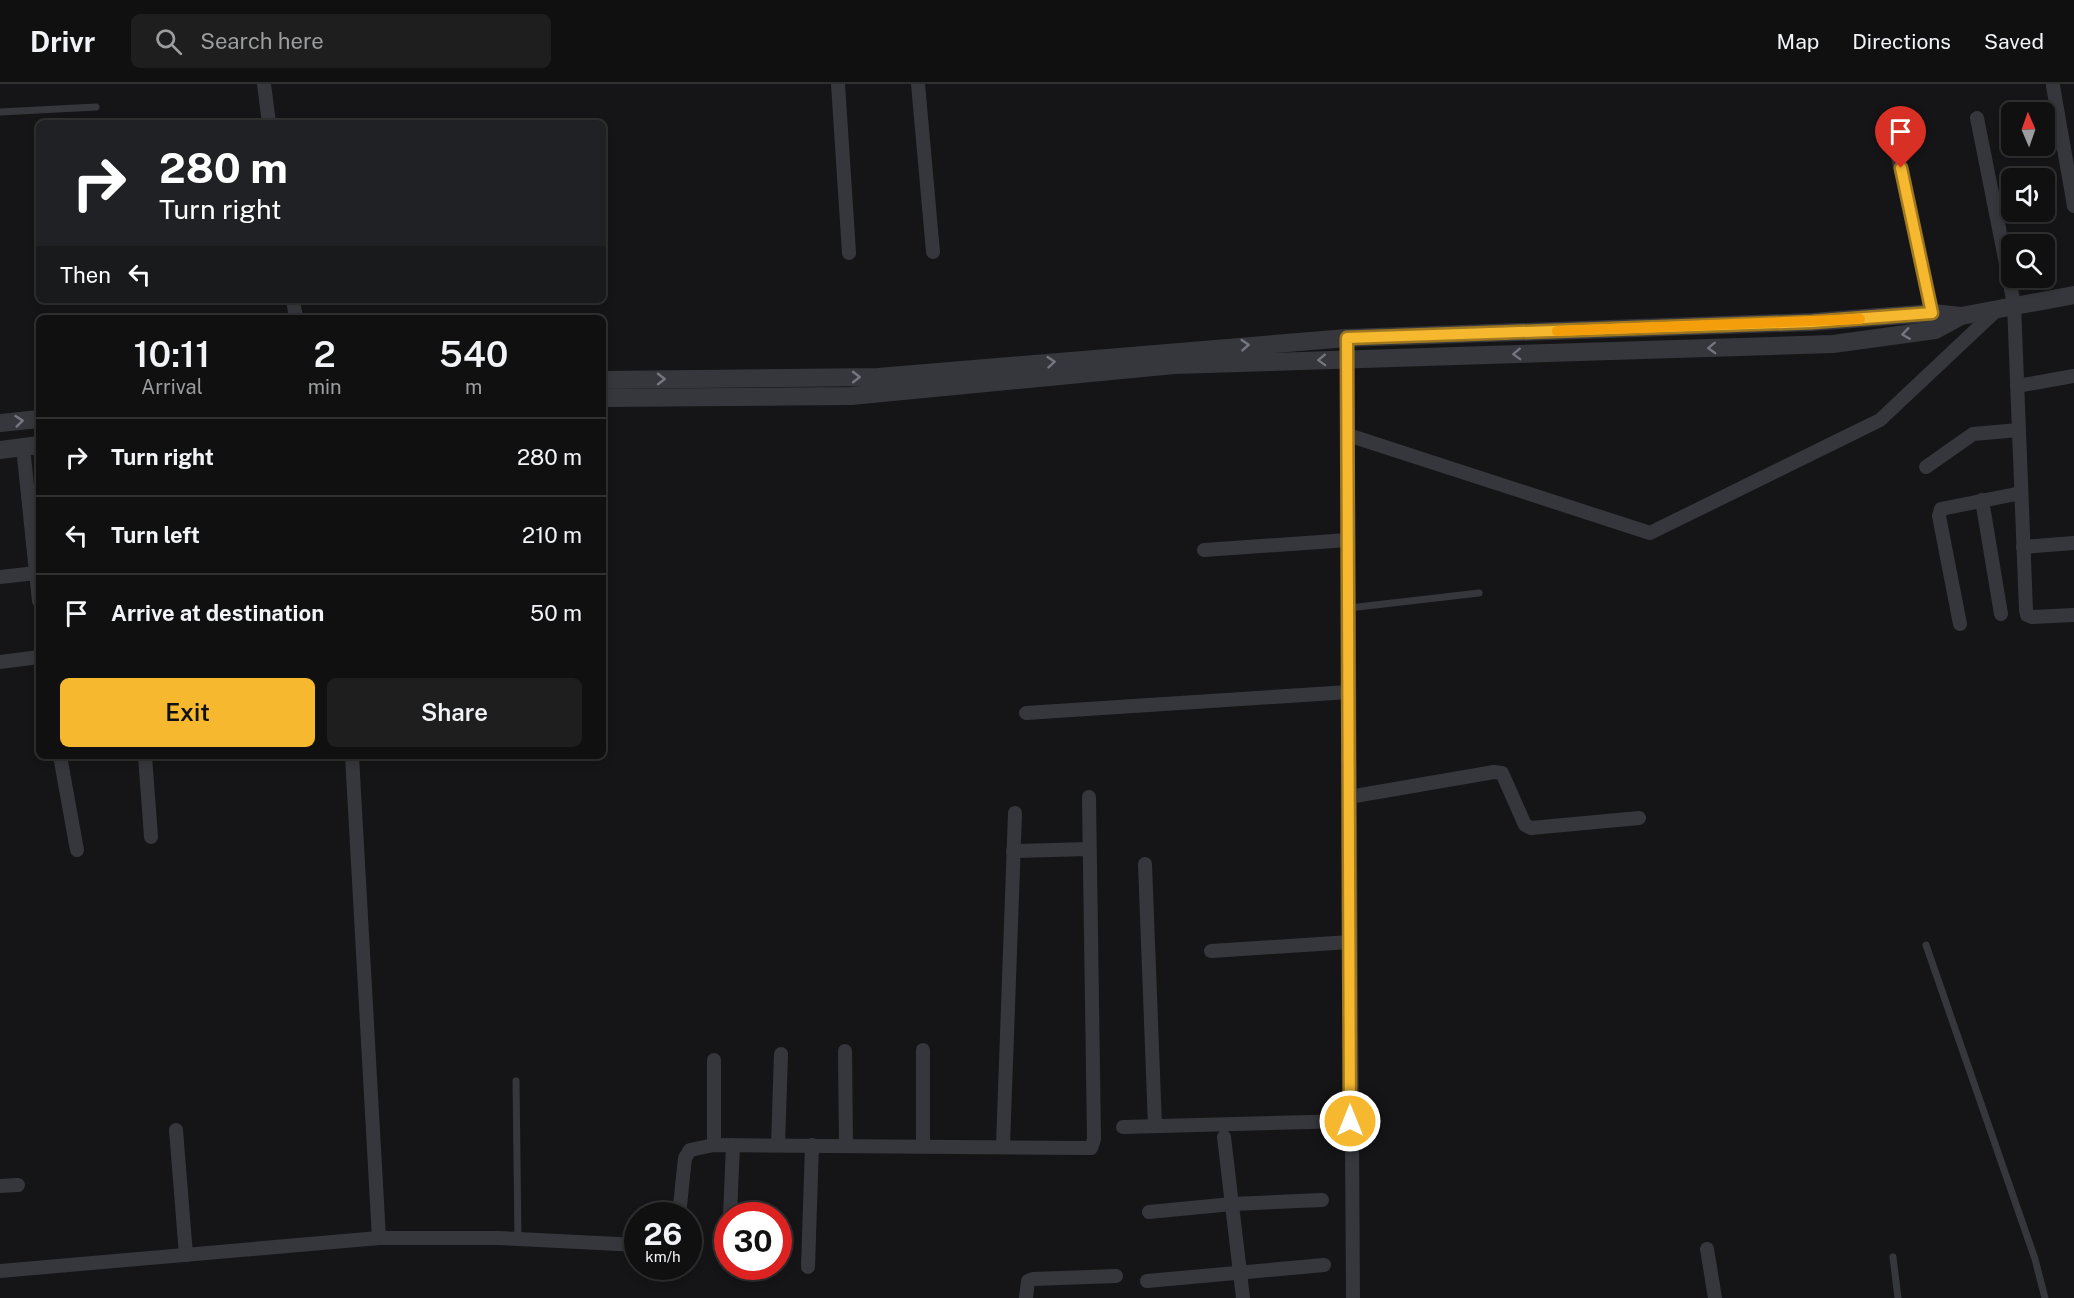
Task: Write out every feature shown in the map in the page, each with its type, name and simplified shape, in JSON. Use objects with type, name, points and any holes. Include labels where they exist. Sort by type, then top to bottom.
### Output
[{"type":"street","points":[[264,84],[270,120]]},
{"type":"street","points":[[838,84],[849,253]]},
{"type":"street","points":[[918,84],[933,252]]},
{"type":"street","points":[[2053,86],[2074,206]]},
{"type":"street","points":[[1977,118],[2007,306],[2017,386],[2027,615],[2074,615]]},
{"type":"street","points":[[1896,148],[1933,321]]},
{"type":"street","points":[[606,398],[851,396],[1159,366],[1833,344],[1933,321],[2074,295]]},
{"type":"street","points":[[1348,435],[1650,533],[1880,420],[2007,306]]},
{"type":"street","points":[[606,380],[878,377],[1347,338],[1812,322],[1933,321]]},
{"type":"street","points":[[1347,338],[1350,1121],[1353,1298]]},
{"type":"street","points":[[2017,386],[2074,376]]},
{"type":"street","points":[[0,423],[36,419]]},
{"type":"street","points":[[1926,467],[1973,434],[2019,430]]},
{"type":"street","points":[[0,450],[31,446],[36,573],[0,576]]},
{"type":"street","points":[[1960,624],[1939,516],[1941,509],[2021,493]]},
{"type":"street","points":[[1982,500],[2001,614]]},
{"type":"street","points":[[1204,550],[1348,540]]},
{"type":"street","points":[[2023,547],[2074,543]]},
{"type":"street","points":[[0,662],[36,657]]},
{"type":"street","points":[[1026,713],[1349,692]]},
{"type":"street","points":[[61,759],[77,850]]},
{"type":"street","points":[[145,759],[151,837]]},
{"type":"street","points":[[352,759],[379,1238]]},
{"type":"street","points":[[1349,797],[1494,772],[1502,773],[1525,825],[1531,828],[1639,818]]},
{"type":"street","points":[[680,1202],[685,1158],[690,1150],[714,1145],[1003,1145],[1080,1150],[1091,1148],[1094,1139],[1089,797]]},
{"type":"street","points":[[1003,1145],[1015,813]]},
{"type":"street","points":[[1013,851],[1089,849]]},
{"type":"street","points":[[1144,864],[1155,1126]]},
{"type":"street","points":[[1211,951],[1350,942]]},
{"type":"street","points":[[923,1050],[923,1145]]},
{"type":"street","points":[[845,1051],[846,1145]]},
{"type":"street","points":[[778,1145],[781,1054]]},
{"type":"street","points":[[714,1060],[714,1145]]},
{"type":"street","points":[[1123,1127],[1350,1121]]},
{"type":"street","points":[[176,1130],[186,1255]]},
{"type":"street","points":[[1224,1137],[1243,1298]]},
{"type":"street","points":[[731,1202],[733,1145]]},
{"type":"street","points":[[808,1267],[812,1145]]},
{"type":"street","points":[[0,1186],[18,1185]]},
{"type":"street","points":[[1149,1212],[1232,1204],[1322,1200]]},
{"type":"street","points":[[0,1271],[379,1238],[624,1244]]},
{"type":"street","points":[[1707,1249],[1715,1298]]},
{"type":"street","points":[[1147,1281],[1324,1265]]},
{"type":"street","points":[[1026,1298],[1028,1281],[1033,1279],[1116,1276]]},
{"type":"lane","points":[[0,112],[96,107]]},
{"type":"lane","points":[[1349,608],[1479,593]]},
{"type":"lane","points":[[1926,945],[2035,1259],[2045,1298]]},
{"type":"lane","points":[[516,1081],[518,1240]]},
{"type":"lane","points":[[1893,1257],[1898,1298]]},
{"type":"slow traffic","points":[[1557,331],[1860,319]]},
{"type":"route","points":[[1350,1121],[1347,338],[1812,322],[1932,313],[1901,168]]}]
